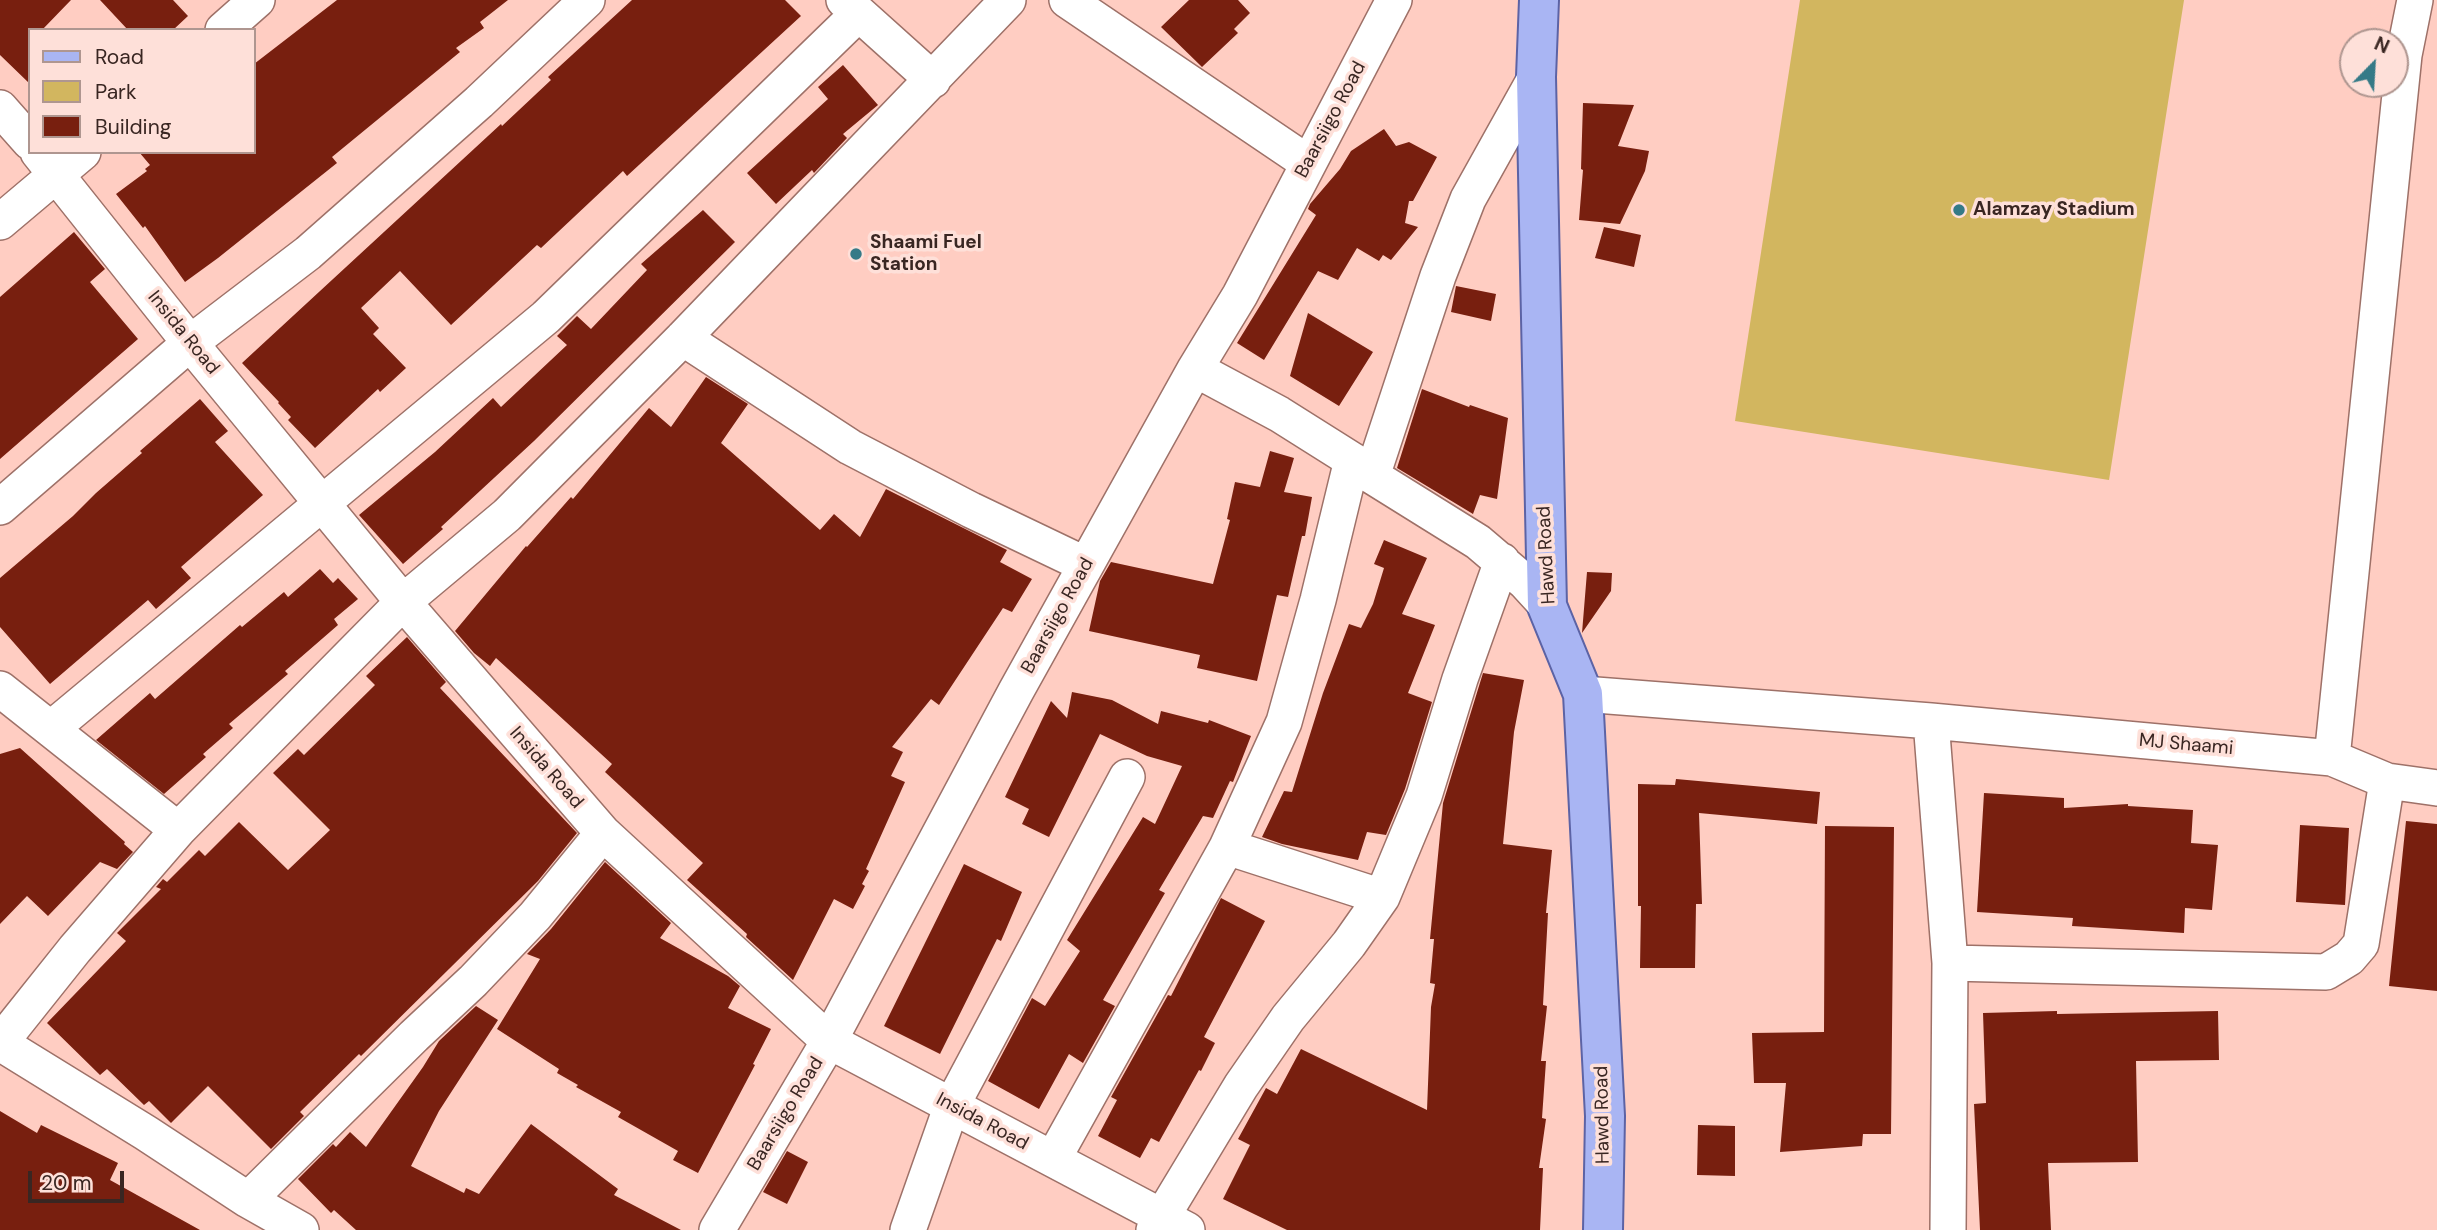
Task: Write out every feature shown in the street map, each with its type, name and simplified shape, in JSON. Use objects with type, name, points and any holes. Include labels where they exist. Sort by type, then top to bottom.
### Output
[{"type":"main road","name":"Hawd Road","points":[[1539,0],[1536,77],[1547,606],[1583,694],[1605,1116],[1603,1230]]},
{"type":"street","points":[[225,28],[257,0]]},
{"type":"street","points":[[0,507],[190,343],[308,253],[479,102],[587,0]]},
{"type":"street","points":[[301,1230],[248,1200],[0,1043],[75,949],[178,830],[403,602],[507,515],[683,338],[1008,0]]},
{"type":"street","points":[[1067,0],[1308,163]]},
{"type":"street","name":"Baarsiigo Road","points":[[717,1230],[829,1041],[1086,565],[1195,369],[1240,295],[1394,0]]},
{"type":"street","points":[[2332,758],[2404,55],[2415,0]]},
{"type":"street","points":[[52,729],[546,317],[851,7],[933,80]]},
{"type":"street","points":[[1053,1159],[1227,847],[1283,722],[1318,600],[1362,468],[1468,199],[1536,77]]},
{"type":"street","points":[[0,108],[28,140]]},
{"type":"street","points":[[0,222],[60,160]]},
{"type":"street","name":"Insida Road","points":[[60,160],[190,343],[403,602],[603,833],[829,1041],[1053,1159],[1167,1226]]},
{"type":"street","points":[[683,338],[850,447],[971,510],[1086,565]]},
{"type":"street","points":[[1195,369],[1279,414],[1478,542],[1502,561],[1547,606]]},
{"type":"street","points":[[1167,1226],[1249,1074],[1288,1018],[1349,944],[1382,897],[1424,796],[1460,679],[1502,561]]},
{"type":"street","points":[[0,689],[178,830]]},
{"type":"street","name":"MJ Shaami","points":[[1583,694],[1931,721],[2332,758],[2387,781],[2437,788]]},
{"type":"street","points":[[1931,721],[1950,963],[1948,1230]]},
{"type":"street","points":[[908,1230],[952,1105],[1127,777]]},
{"type":"street","points":[[1950,963],[2326,972],[2349,958],[2361,944],[2387,781]]},
{"type":"street","points":[[248,1200],[491,963],[535,916],[603,833]]},
{"type":"street","points":[[1227,847],[1382,897]]},
{"type":"green space","name":"Alamzay Stadium","points":[[1800,0],[2184,0],[2109,480],[1735,421]]},
{"type":"building","points":[[0,0],[71,0],[44,28],[28,28],[28,82],[0,55]]},
{"type":"building","points":[[100,0],[173,0],[188,16],[175,28],[126,28]]},
{"type":"building","points":[[337,0],[508,0],[480,22],[484,28],[456,48],[460,52],[332,157],[337,163],[185,282],[145,226],[143,228],[116,194],[147,171],[145,169],[150,165],[141,154],[256,154],[256,62]]},
{"type":"building","points":[[632,0],[785,0],[801,16],[627,176],[623,171],[541,248],[537,245],[451,325],[400,271],[361,308],[379,328],[373,334],[406,368],[380,392],[378,389],[315,448],[288,420],[291,417],[279,402],[242,363],[501,124],[502,126],[551,80],[548,77]]},
{"type":"building","points":[[1189,0],[1238,0],[1250,13],[1234,29],[1238,33],[1202,67],[1161,27]]},
{"type":"building","points":[[843,65],[878,105],[843,134],[847,138],[814,173],[812,170],[776,204],[747,173],[828,99],[818,87]]},
{"type":"building","points":[[1583,103],[1634,105],[1618,146],[1649,151],[1645,171],[1620,224],[1579,220],[1583,170]]},
{"type":"building","points":[[1384,129],[1396,146],[1409,142],[1437,157],[1413,201],[1409,201],[1405,223],[1418,227],[1391,260],[1383,255],[1379,261],[1357,248],[1338,280],[1318,271],[1264,360],[1237,343],[1316,215],[1308,209],[1310,204],[1340,169],[1351,151]]},
{"type":"building","points":[[703,210],[735,242],[534,441],[403,564],[359,515],[435,452],[493,398],[501,407],[567,345],[557,336],[577,316],[591,329],[647,270],[641,264]]},
{"type":"building","points":[[1604,227],[1641,235],[1634,267],[1595,258]]},
{"type":"building","points":[[74,232],[105,269],[90,282],[138,339],[0,459],[0,297]]},
{"type":"building","points":[[1456,286],[1496,294],[1491,321],[1451,312]]},
{"type":"building","points":[[1308,313],[1373,352],[1339,406],[1290,376]]},
{"type":"building","points":[[706,377],[748,404],[721,443],[820,530],[834,514],[860,537],[886,489],[1007,550],[1000,562],[1032,579],[1012,612],[1003,608],[939,705],[931,699],[892,747],[903,752],[891,776],[905,782],[866,869],[869,871],[862,884],[865,886],[853,909],[834,899],[793,980],[687,880],[703,863],[605,772],[612,764],[496,658],[490,666],[474,653],[455,631],[526,546],[571,497],[573,499],[649,408],[671,427]]},
{"type":"building","points":[[1422,389],[1508,418],[1497,499],[1480,495],[1473,514],[1397,468]]},
{"type":"building","points":[[200,399],[228,431],[215,442],[263,495],[181,567],[191,578],[156,609],[148,600],[50,684],[0,627],[0,578],[73,516],[142,453],[140,451]]},
{"type":"building","points":[[1270,451],[1294,458],[1284,492],[1312,497],[1305,536],[1302,536],[1288,597],[1277,595],[1257,681],[1197,668],[1200,655],[1089,631],[1100,581],[1111,562],[1213,584],[1230,520],[1227,519],[1235,482],[1260,487]]},
{"type":"building","points":[[1384,540],[1427,558],[1402,614],[1435,625],[1408,693],[1432,702],[1405,789],[1386,835],[1367,832],[1358,860],[1282,844],[1262,837],[1284,791],[1292,792],[1323,693],[1349,624],[1361,628],[1373,604],[1384,568],[1374,564]]},
{"type":"building","points":[[320,569],[333,583],[338,578],[358,599],[334,619],[338,625],[285,671],[288,674],[229,724],[233,728],[203,754],[206,757],[164,794],[96,740],[150,693],[155,699],[240,625],[242,627],[284,592],[288,597]]},
{"type":"building","points":[[1587,572],[1612,573],[1611,591],[1582,633]]},
{"type":"building","points":[[407,637],[446,682],[440,688],[577,833],[538,881],[361,1056],[359,1054],[300,1112],[304,1116],[271,1149],[208,1086],[171,1123],[149,1101],[144,1105],[107,1069],[100,1075],[47,1023],[126,941],[117,933],[161,889],[156,887],[163,879],[167,882],[199,850],[205,856],[239,822],[288,870],[330,830],[273,773],[298,749],[304,755],[375,685],[366,676]]},
{"type":"building","points":[[1483,673],[1524,680],[1514,732],[1503,844],[1552,850],[1546,913],[1543,1005],[1547,1006],[1541,1061],[1546,1061],[1542,1118],[1546,1119],[1539,1168],[1543,1168],[1540,1230],[1287,1230],[1223,1199],[1250,1145],[1238,1139],[1266,1088],[1277,1094],[1301,1049],[1427,1110],[1431,1007],[1435,984],[1430,983],[1434,939],[1430,939],[1443,803]]},
{"type":"building","points":[[1072,692],[1112,700],[1158,724],[1161,711],[1208,723],[1209,720],[1251,736],[1233,782],[1230,781],[1213,818],[1203,816],[1159,890],[1165,893],[1103,1000],[1115,1006],[1083,1063],[1069,1054],[1039,1109],[988,1081],[1032,998],[1045,1006],[1080,951],[1067,940],[1143,817],[1155,824],[1182,766],[1147,756],[1100,734],[1049,837],[1022,824],[1029,809],[1005,797],[1051,701],[1067,718]]},
{"type":"building","points":[[20,748],[133,852],[117,869],[100,862],[48,916],[27,896],[0,924],[0,754]]},
{"type":"building","points":[[1676,779],[1820,792],[1817,824],[1699,813],[1702,904],[1696,904],[1695,968],[1640,968],[1638,784],[1675,785]]},
{"type":"building","points":[[1984,793],[2064,798],[2064,808],[2128,804],[2193,810],[2191,843],[2218,845],[2212,910],[2185,908],[2184,933],[2072,926],[2073,918],[1977,912]]},
{"type":"building","points":[[2406,821],[2437,824],[2437,991],[2389,986]]},
{"type":"building","points":[[2300,825],[2349,828],[2345,905],[2296,902]]},
{"type":"building","points":[[1825,826],[1894,827],[1891,1134],[1863,1134],[1862,1146],[1780,1152],[1786,1083],[1754,1083],[1752,1033],[1824,1032]]},
{"type":"building","points":[[605,862],[671,923],[660,938],[728,976],[740,986],[728,1008],[771,1029],[698,1173],[673,1160],[678,1151],[618,1117],[621,1112],[576,1087],[578,1085],[557,1073],[559,1069],[497,1029],[540,959],[527,954],[551,929]]},
{"type":"building","points":[[964,864],[1022,892],[1001,941],[997,939],[940,1054],[884,1026]]},
{"type":"building","points":[[1221,898],[1265,921],[1204,1037],[1215,1043],[1201,1071],[1199,1070],[1159,1142],[1151,1138],[1140,1158],[1098,1136],[1117,1100],[1111,1097],[1168,995],[1171,996]]},
{"type":"building","points":[[476,1006],[498,1020],[439,1111],[411,1166],[464,1193],[466,1188],[479,1194],[531,1124],[618,1189],[614,1195],[681,1230],[356,1230],[334,1210],[331,1213],[298,1179],[333,1144],[336,1147],[350,1132],[366,1147],[439,1041]]},
{"type":"building","points":[[2057,1011],[2057,1014],[2218,1011],[2219,1060],[2136,1061],[2138,1162],[2048,1163],[2051,1230],[1980,1230],[1974,1104],[1986,1103],[1983,1013]]},
{"type":"building","points":[[0,1111],[37,1133],[41,1125],[118,1163],[110,1180],[200,1230],[0,1230]]},
{"type":"building","points":[[1698,1125],[1735,1126],[1735,1176],[1697,1175]]},
{"type":"building","points":[[787,1151],[808,1162],[787,1204],[763,1192]]},
{"type":"place","name":"Alamzay Stadium","points":[[1959,210]]},
{"type":"place","name":"Shaami Fuel Station","points":[[856,254]]}]
